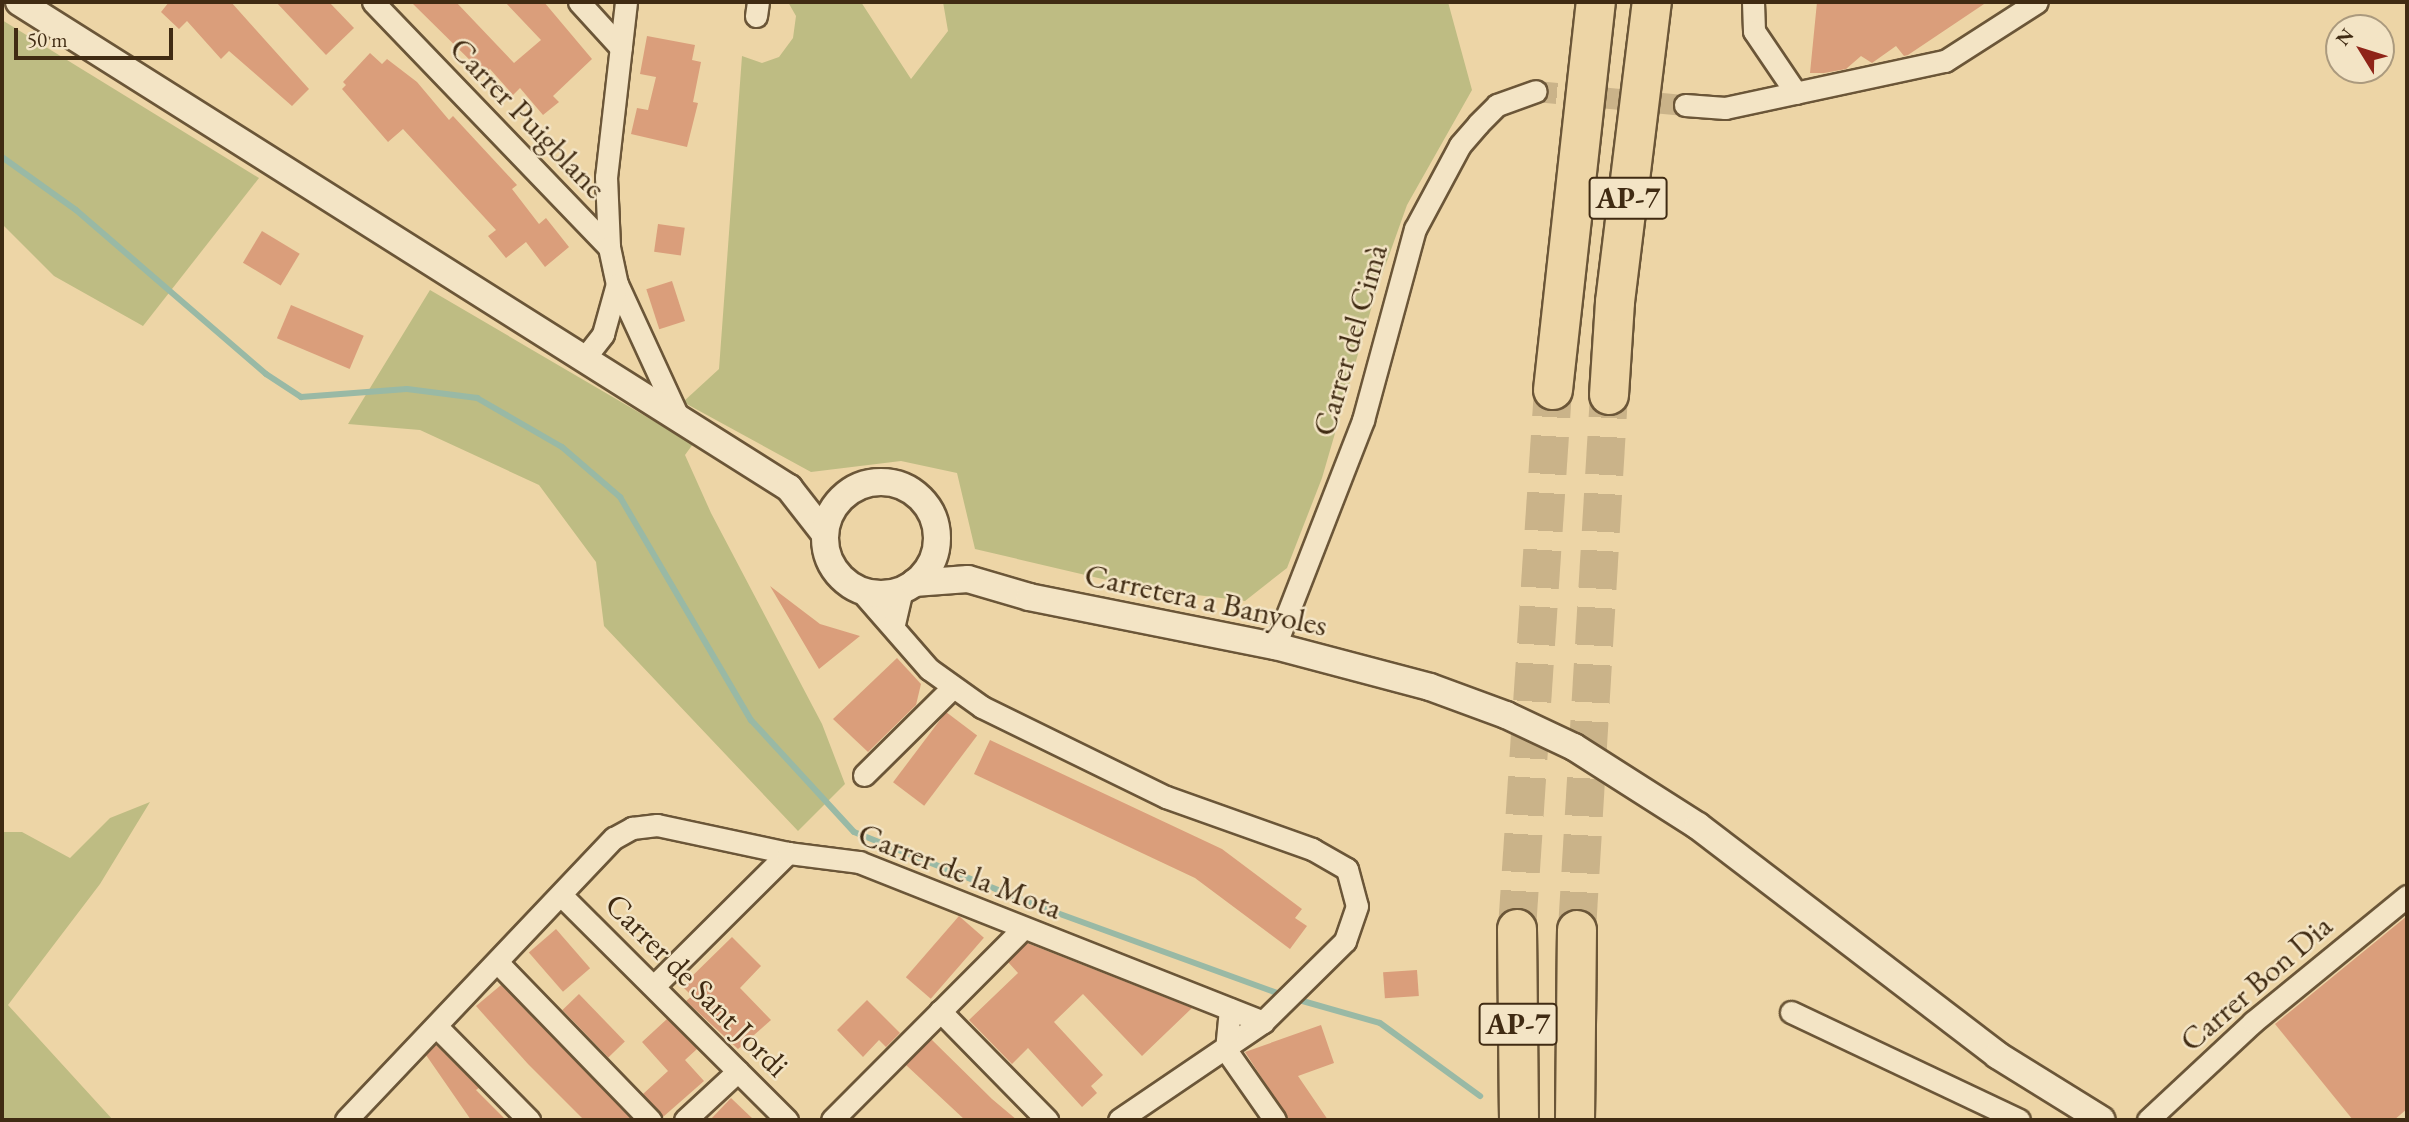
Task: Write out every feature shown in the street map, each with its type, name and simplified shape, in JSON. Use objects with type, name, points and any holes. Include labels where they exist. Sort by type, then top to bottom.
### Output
[{"type":"highway","name":"AP-7","points":[[1553,390],[1596,2]]},
{"type":"highway","name":"AP-7","points":[[1609,395],[1621,256],[1652,2]]},
{"type":"highway","points":[[1621,256],[1662,2]]},
{"type":"highway","name":"AP-7","points":[[1517,929],[1519,1120]]},
{"type":"highway","name":"AP-7","points":[[1575,1120],[1577,930]]},
{"type":"street","points":[[19,2],[789,488],[825,534],[836,571],[860,590],[894,624],[929,670],[951,689],[1014,725],[1166,797],[1328,856],[1347,869],[1357,906],[1354,925],[1345,942],[1270,1015],[1226,1050],[1119,1120]]},
{"type":"street","name":"Carrer Puigblanc","points":[[373,2],[609,247]]},
{"type":"street","points":[[579,2],[621,48]]},
{"type":"street","points":[[626,2],[606,177],[609,247],[617,284],[680,421]]},
{"type":"street","points":[[1753,2],[1754,31],[1796,93]]},
{"type":"street","points":[[1685,105],[1725,108],[1945,61],[2037,2]]},
{"type":"street","name":"Carrer del Cimà","points":[[1275,646],[1363,421],[1415,229],[1472,131],[1497,106],[1536,92]]},
{"type":"street","points":[[583,360],[603,334],[617,284]]},
{"type":"street","points":[[789,488],[816,493],[853,489],[880,482],[908,488],[928,508],[937,534],[968,579]]},
{"type":"street","points":[[825,534],[831,512],[853,489]]},
{"type":"street","points":[[860,590],[885,594],[908,586],[930,565],[937,534]]},
{"type":"street","name":"Carretera a Banyoles","points":[[908,586],[968,579],[1029,597],[1275,646],[1430,687],[1540,731],[1633,783],[1698,826],[1997,1055],[2102,1120]]},
{"type":"street","points":[[894,624],[908,586]]},
{"type":"street","points":[[864,775],[951,689]]},
{"type":"street","name":"Carrer de la Mota","points":[[346,1120],[614,838],[632,828],[657,825],[788,853],[859,862],[1230,1009],[1270,1015]]},
{"type":"street","points":[[654,986],[788,853]]},
{"type":"street","name":"Carrer de Sant Jordi","points":[[561,895],[788,1120]]},
{"type":"street","name":"Carrer Bon Dia","points":[[2148,1120],[2253,1022],[2407,896]]},
{"type":"street","points":[[832,1120],[1023,928]]},
{"type":"street","points":[[498,963],[650,1120]]},
{"type":"street","points":[[1230,1009],[1226,1050],[1275,1120]]},
{"type":"street","points":[[940,1011],[1047,1120]]},
{"type":"street","points":[[1791,1012],[1921,1070],[2019,1120]]},
{"type":"street","points":[[437,1027],[529,1120]]},
{"type":"street","points":[[685,1120],[738,1071]]},
{"type":"shaded area","points":[[788,2],[861,2],[911,79],[948,31],[943,2],[1448,2],[1472,90],[1407,205],[1376,292],[1322,478],[1287,568],[1245,601],[1141,588],[975,549],[957,473],[901,461],[811,472],[683,402],[719,369],[742,56],[762,63],[779,57],[793,38],[796,16]]},
{"type":"shaded area","points":[[2,20],[259,178],[143,326],[54,276],[2,224]]},
{"type":"shaded area","points":[[430,290],[693,444],[685,455],[711,513],[822,724],[845,784],[798,831],[604,626],[596,562],[539,485],[420,430],[348,424]]},
{"type":"shaded area","points":[[150,802],[100,884],[8,1005],[113,1120],[2,1120],[2,832],[22,832],[70,858],[110,818]]},
{"type":"building","points":[[169,2],[231,2],[309,89],[292,106],[229,51],[221,59],[187,21],[179,29],[161,12]]},
{"type":"building","points":[[276,2],[329,2],[354,28],[326,55]]},
{"type":"building","points":[[411,2],[456,2],[514,63],[541,40],[505,2],[544,2],[592,59],[553,96],[559,102],[543,115],[520,88],[513,95],[490,69],[484,74]]},
{"type":"building","points":[[1817,2],[1987,2],[1908,55],[1904,56],[1896,46],[1872,63],[1861,56],[1846,69],[1810,73]]},
{"type":"building","points":[[647,36],[695,45],[692,60],[701,62],[693,102],[698,103],[687,147],[631,134],[637,108],[648,110],[656,77],[640,74]]},
{"type":"building","points":[[370,53],[382,64],[387,59],[417,82],[449,120],[453,116],[517,185],[512,189],[539,224],[546,218],[569,247],[545,267],[526,242],[506,258],[488,236],[496,230],[403,129],[388,142],[342,89],[346,85],[343,82]]},
{"type":"building","points":[[658,224],[685,228],[681,255],[654,252]]},
{"type":"building","points":[[262,231],[300,254],[281,285],[243,263]]},
{"type":"building","points":[[672,281],[685,321],[659,329],[646,289]]},
{"type":"building","points":[[291,305],[364,336],[350,369],[277,338]]},
{"type":"building","points":[[770,586],[820,624],[860,636],[819,669]]},
{"type":"building","points":[[897,658],[921,684],[916,705],[868,752],[833,719]]},
{"type":"building","points":[[946,712],[977,735],[924,806],[893,782]]},
{"type":"building","points":[[990,740],[1222,849],[1302,909],[1295,918],[1307,926],[1290,949],[1195,878],[974,774]]},
{"type":"building","points":[[959,916],[984,938],[931,999],[906,977]]},
{"type":"building","points":[[2407,916],[2407,1109],[2394,1120],[2353,1120],[2275,1024]]},
{"type":"building","points":[[556,929],[590,968],[563,992],[529,953]]},
{"type":"building","points":[[732,937],[761,966],[740,988],[771,1020],[738,1049],[686,1001],[692,996],[682,986]]},
{"type":"building","points":[[1027,943],[1192,1008],[1142,1056],[1083,994],[1054,1022],[1103,1075],[1091,1086],[1097,1093],[1082,1107],[1028,1048],[1012,1064],[969,1020],[1018,973],[1008,962]]},
{"type":"building","points":[[1417,970],[1419,996],[1385,998],[1383,972]]},
{"type":"building","points":[[501,985],[632,1120],[584,1120],[528,1064],[476,1006]]},
{"type":"building","points":[[579,994],[625,1041],[608,1057],[562,1010]]},
{"type":"building","points":[[867,1000],[900,1033],[886,1047],[879,1040],[863,1057],[837,1030]]},
{"type":"building","points":[[667,1019],[697,1049],[685,1060],[704,1081],[663,1117],[643,1094],[668,1071],[642,1042]]},
{"type":"building","points":[[1321,1025],[1334,1063],[1298,1076],[1328,1120],[1289,1120],[1245,1052]]},
{"type":"building","points":[[931,1039],[1017,1120],[965,1120],[906,1065]]},
{"type":"building","points":[[436,1045],[506,1120],[471,1120],[426,1055]]},
{"type":"building","points":[[731,1098],[754,1120],[710,1120]]},
{"type":"waterway","points":[[2,157],[76,210],[266,374],[301,397],[407,389],[477,398],[562,447],[620,497],[751,720],[854,832],[1038,906],[1282,995]]},
{"type":"waterway","points":[[1292,998],[1380,1023],[1480,1096]]},
{"type":"tunnel","points":[[1536,91],[1685,105]]},
{"type":"tunnel","points":[[1517,929],[1553,390]]},
{"type":"tunnel","points":[[1577,930],[1609,395]]}]
